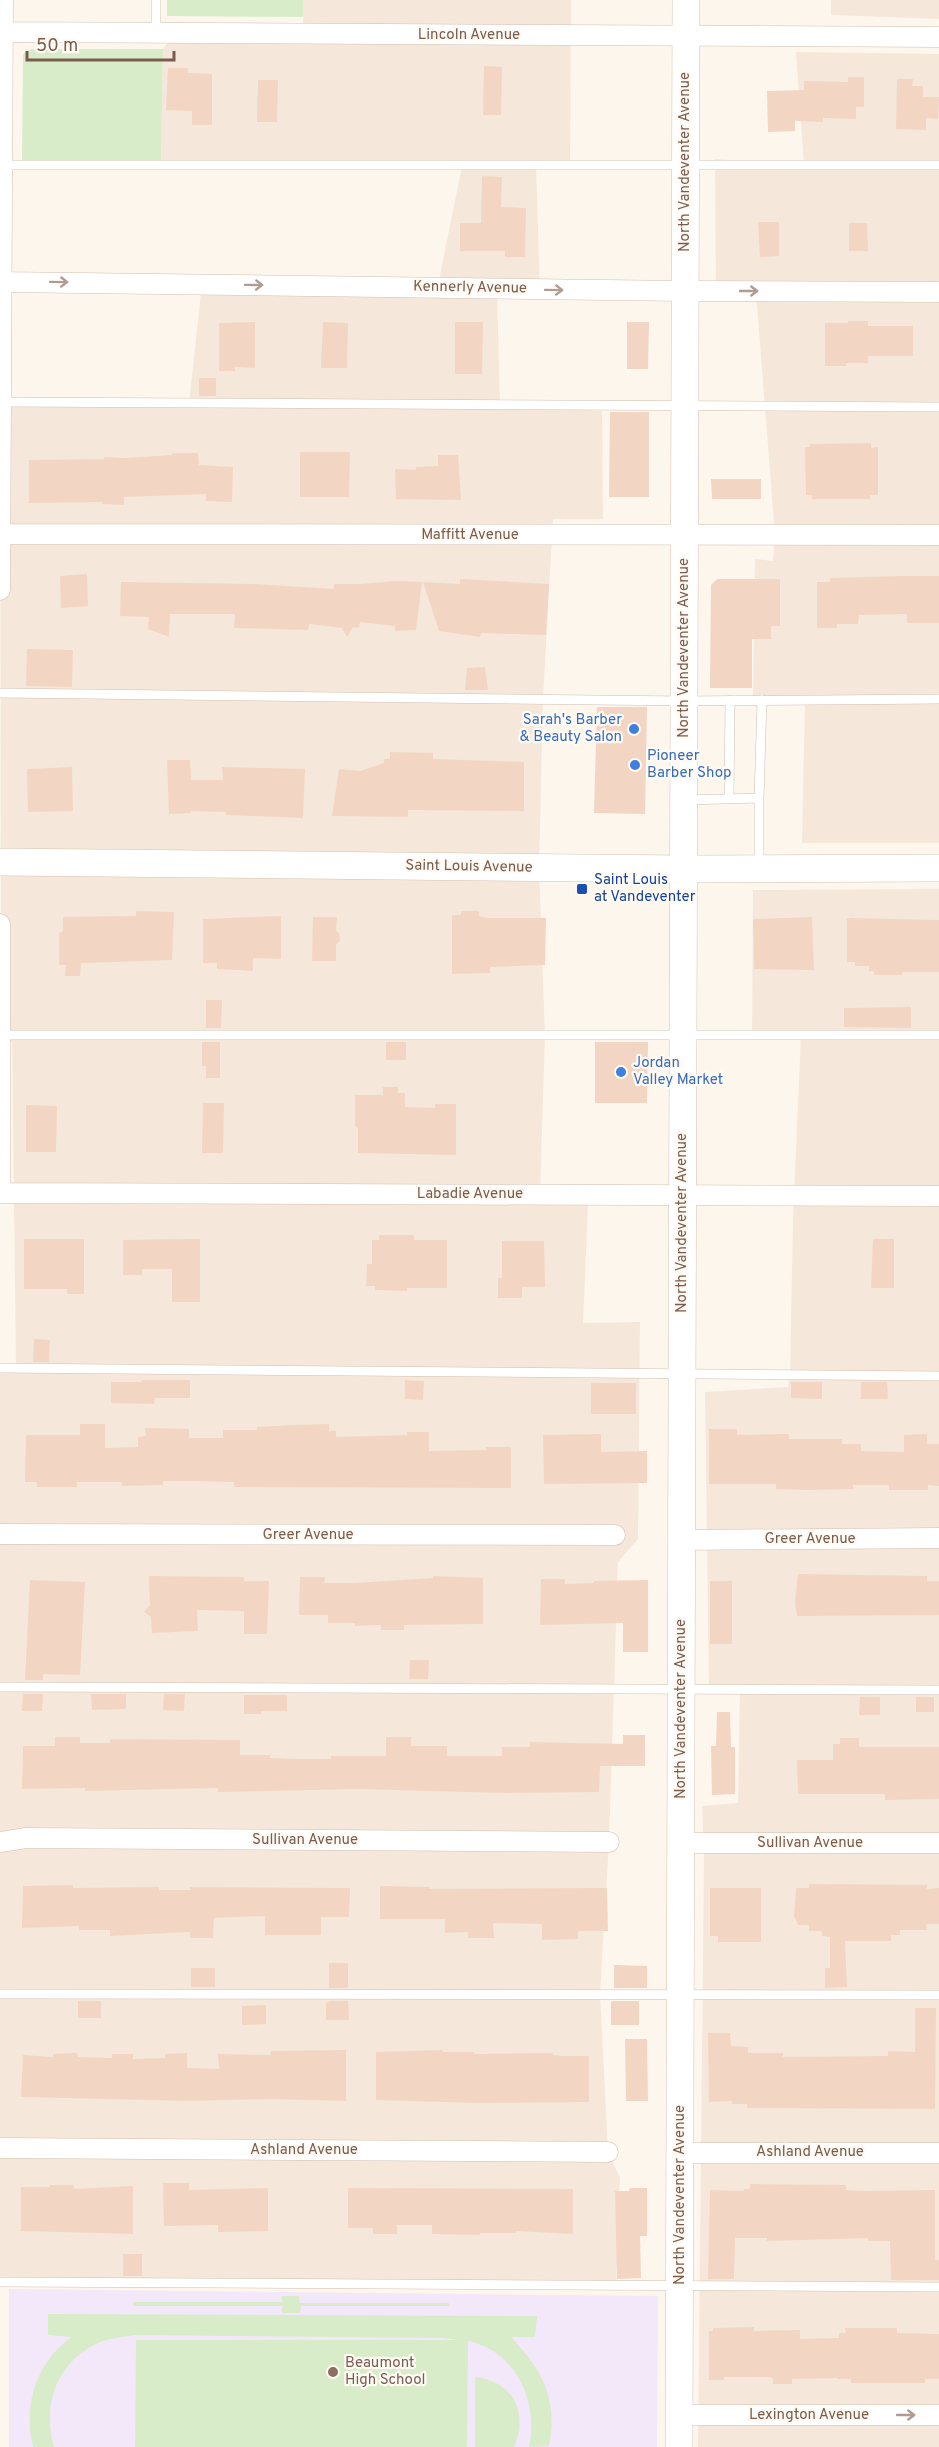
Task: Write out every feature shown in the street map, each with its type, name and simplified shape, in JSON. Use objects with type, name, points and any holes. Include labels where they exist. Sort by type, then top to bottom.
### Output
[{"type":"main road","name":"North Vandeventer Avenue","points":[[680,2447],[686,0]]},
{"type":"main road","name":"Saint Louis Avenue","points":[[0,862],[684,869],[939,868]]},
{"type":"street","points":[[0,590],[2,402],[0,189],[3,0]]},
{"type":"street","name":"Lincoln Avenue","points":[[1,32],[939,37]]},
{"type":"street","name":"Kennerly Avenue","points":[[0,282],[939,292]]},
{"type":"street","name":"Maffitt Avenue","points":[[1,534],[939,535]]},
{"type":"street","points":[[0,924],[0,1191]]},
{"type":"street","name":"Labadie Avenue","points":[[0,1191],[939,1196]]},
{"type":"street","name":"Greer Avenue","points":[[0,1534],[615,1535]]},
{"type":"street","name":"Greer Avenue","points":[[682,1540],[939,1538]]},
{"type":"street","name":"Sullivan Avenue","points":[[0,1842],[26,1838],[609,1842]]},
{"type":"street","name":"Sullivan Avenue","points":[[681,1843],[939,1843]]},
{"type":"street","name":"Ashland Avenue","points":[[0,2148],[608,2152]]},
{"type":"street","name":"Ashland Avenue","points":[[680,2152],[939,2152]]},
{"type":"street","name":"Lexington Avenue","points":[[680,2415],[939,2415]]},
{"type":"lane","points":[[156,0],[156,33]]},
{"type":"lane","points":[[1,165],[939,165]]},
{"type":"lane","points":[[2,402],[939,407]]},
{"type":"lane","points":[[0,693],[684,701],[939,699]]},
{"type":"lane","points":[[729,799],[730,700]]},
{"type":"lane","points":[[759,869],[762,700]]},
{"type":"lane","points":[[684,800],[759,798]]},
{"type":"lane","points":[[1,1035],[939,1035]]},
{"type":"lane","points":[[0,1368],[939,1376]]},
{"type":"lane","points":[[0,1687],[939,1690]]},
{"type":"lane","points":[[0,1994],[939,1995]]},
{"type":"lane","points":[[0,2282],[939,2287]]},
{"type":"shaded area","points":[[0,0],[2,402],[189,403],[202,284],[439,280],[462,166],[169,165],[161,160],[163,49],[175,33],[303,33],[303,0],[571,0],[570,165],[536,166],[540,289],[497,289],[500,405],[602,411],[603,519],[553,519],[543,699],[539,868],[545,1035],[540,1194],[588,1205],[583,1323],[640,1322],[638,1539],[618,1562],[609,1842],[600,1994],[608,2152],[620,2178],[616,2286],[0,2282],[0,1370],[16,1370],[12,1042],[1,1035]]},
{"type":"shaded area","points":[[831,0],[939,0],[939,19],[831,15]]},
{"type":"shaded area","points":[[796,52],[939,54],[939,843],[802,843],[805,700],[753,701],[755,559],[773,561],[775,535],[756,292],[716,291],[715,159],[804,165]]},
{"type":"shaded area","points":[[939,889],[939,2447],[698,2447],[704,1859],[702,1806],[738,1803],[740,1690],[709,1689],[705,1392],[788,1387],[790,1375],[793,1219],[801,1035],[752,1035],[753,890]]},
{"type":"shaded area","name":"Beaumont High School","points":[[9,2289],[658,2296],[657,2447],[9,2447]]},
{"type":"green space","points":[[167,0],[303,0],[303,17],[167,16]]},
{"type":"green space","points":[[32,49],[163,49],[161,160],[22,160],[23,55]]},
{"type":"green space","points":[[282,2296],[299,2296],[300,2303],[449,2303],[449,2306],[301,2306],[300,2313],[282,2313],[282,2306],[133,2306],[133,2302],[282,2302]]},
{"type":"green space","points":[[48,2314],[537,2316],[535,2337],[511,2337],[532,2362],[545,2387],[551,2414],[549,2446],[529,2447],[531,2430],[527,2396],[511,2367],[499,2355],[468,2341],[467,2447],[135,2447],[136,2340],[460,2340],[135,2335],[98,2343],[84,2351],[72,2362],[62,2374],[52,2401],[50,2416],[54,2447],[33,2447],[30,2416],[35,2386],[49,2359],[72,2337],[48,2335]]},
{"type":"green space","points":[[475,2377],[499,2385],[514,2400],[520,2422],[514,2447],[475,2447]]},
{"type":"building","points":[[484,66],[502,67],[501,115],[483,115]]},
{"type":"building","points":[[168,68],[188,68],[188,73],[212,74],[212,125],[192,125],[192,111],[166,110]]},
{"type":"building","points":[[848,77],[864,77],[864,107],[856,107],[856,119],[823,118],[823,122],[795,121],[795,131],[768,132],[767,91],[804,90],[804,81],[848,82]]},
{"type":"building","points":[[897,79],[913,79],[912,86],[923,86],[923,97],[939,97],[938,119],[926,118],[926,130],[896,129]]},
{"type":"building","points":[[258,80],[278,80],[277,122],[257,122]]},
{"type":"building","points":[[482,176],[502,177],[501,207],[526,208],[525,257],[505,257],[505,251],[460,251],[460,223],[481,223]]},
{"type":"building","points":[[758,222],[779,222],[779,256],[760,257]]},
{"type":"building","points":[[849,223],[867,223],[868,251],[849,251]]},
{"type":"building","points":[[848,321],[868,321],[868,326],[913,326],[913,356],[868,356],[868,363],[825,366],[825,323],[848,323]]},
{"type":"building","points":[[255,322],[255,368],[235,367],[235,371],[219,371],[219,323]]},
{"type":"building","points":[[323,322],[348,323],[347,368],[321,368]]},
{"type":"building","points":[[455,322],[483,322],[482,374],[455,374]]},
{"type":"building","points":[[627,322],[649,322],[648,369],[627,369]]},
{"type":"building","points":[[199,378],[216,378],[216,396],[199,396]]},
{"type":"building","points":[[610,412],[649,412],[649,497],[609,497]]},
{"type":"building","points":[[871,443],[871,448],[878,447],[878,495],[870,495],[870,499],[812,499],[812,495],[806,495],[805,447],[810,447],[810,444]]},
{"type":"building","points":[[300,452],[350,452],[349,497],[300,497]]},
{"type":"building","points":[[172,453],[198,453],[199,465],[233,467],[232,502],[206,501],[206,494],[124,497],[124,505],[102,504],[102,502],[29,503],[29,460],[126,458],[172,455]]},
{"type":"building","points":[[438,455],[458,455],[461,500],[396,499],[395,469],[416,470],[416,467],[438,466]]},
{"type":"building","points":[[711,479],[761,479],[761,499],[712,499]]},
{"type":"building","points":[[87,574],[88,606],[61,608],[60,576]]},
{"type":"building","points":[[939,576],[939,623],[907,623],[907,614],[859,615],[858,624],[837,624],[837,628],[817,628],[817,582],[830,582],[830,578]]},
{"type":"building","points":[[460,579],[549,584],[546,635],[481,633],[480,637],[439,631],[423,582],[460,584]]},
{"type":"building","points":[[717,579],[780,579],[780,626],[771,626],[771,639],[752,639],[752,688],[710,688],[711,585]]},
{"type":"building","points":[[121,582],[256,584],[334,589],[334,584],[422,582],[416,630],[395,631],[395,626],[360,622],[359,628],[353,627],[347,637],[342,628],[309,624],[308,630],[234,628],[235,614],[170,614],[169,637],[148,629],[149,617],[120,616]]},
{"type":"building","points":[[27,649],[73,650],[72,687],[26,686]]},
{"type":"building","points":[[485,667],[488,690],[465,690],[467,668]]},
{"type":"building","points":[[597,707],[647,707],[645,814],[594,813]]},
{"type":"building","points":[[390,752],[433,753],[433,759],[524,762],[524,811],[408,810],[408,817],[332,816],[339,769],[360,771],[384,763],[384,759],[390,759]]},
{"type":"building","points":[[167,760],[190,760],[191,780],[223,780],[222,767],[305,769],[303,818],[226,815],[226,812],[191,811],[191,813],[169,814]]},
{"type":"building","points":[[72,767],[73,811],[28,812],[27,769]]},
{"type":"building","points":[[136,911],[174,912],[172,960],[81,963],[80,976],[65,976],[66,965],[59,965],[59,933],[63,931],[63,917],[136,916]]},
{"type":"building","points":[[461,911],[479,911],[479,916],[487,918],[546,918],[545,965],[490,967],[490,973],[452,974],[452,915],[461,915]]},
{"type":"building","points":[[281,916],[281,959],[253,958],[253,971],[217,969],[217,963],[203,963],[203,919]]},
{"type":"building","points":[[313,917],[337,917],[336,931],[339,933],[340,941],[336,944],[336,961],[312,961]]},
{"type":"building","points":[[812,917],[814,970],[754,969],[753,919]]},
{"type":"building","points":[[847,919],[939,920],[939,972],[874,975],[874,971],[869,971],[869,966],[855,966],[855,962],[847,962]]},
{"type":"building","points":[[206,1000],[222,1000],[221,1028],[206,1028]]},
{"type":"building","points":[[911,1007],[911,1028],[844,1027],[844,1008]]},
{"type":"building","points":[[202,1042],[220,1042],[220,1078],[206,1078],[206,1066],[202,1066]]},
{"type":"building","points":[[386,1042],[406,1042],[406,1060],[386,1060]]},
{"type":"building","name":"Jordan Valley Market","points":[[595,1042],[648,1042],[647,1103],[595,1103]]},
{"type":"building","points":[[383,1087],[398,1087],[398,1093],[405,1093],[405,1107],[435,1108],[435,1104],[456,1104],[456,1155],[358,1153],[355,1095],[383,1095]]},
{"type":"building","points":[[203,1103],[224,1103],[223,1153],[202,1153]]},
{"type":"building","points":[[26,1105],[57,1106],[56,1152],[26,1152]]},
{"type":"building","points":[[379,1235],[414,1235],[414,1240],[447,1240],[447,1288],[407,1288],[407,1291],[375,1290],[375,1286],[366,1286],[367,1264],[372,1264],[372,1240],[379,1240]]},
{"type":"building","points":[[24,1239],[84,1239],[84,1294],[67,1294],[67,1289],[24,1289]]},
{"type":"building","points":[[200,1239],[200,1302],[172,1302],[172,1269],[142,1269],[142,1275],[123,1275],[123,1240]]},
{"type":"building","points":[[873,1239],[894,1239],[894,1288],[871,1288]]},
{"type":"building","points":[[502,1241],[544,1241],[545,1287],[522,1287],[522,1298],[498,1298],[498,1278],[502,1278]]},
{"type":"building","points":[[34,1339],[50,1340],[49,1362],[33,1362]]},
{"type":"building","points":[[142,1380],[190,1380],[190,1398],[155,1398],[154,1404],[111,1403],[111,1382],[141,1382]]},
{"type":"building","points":[[405,1380],[424,1381],[423,1400],[405,1399]]},
{"type":"building","points":[[791,1382],[822,1382],[822,1399],[791,1398]]},
{"type":"building","points":[[861,1382],[887,1382],[888,1399],[861,1399]]},
{"type":"building","points":[[591,1383],[636,1383],[636,1414],[591,1414]]},
{"type":"building","points":[[80,1424],[105,1424],[105,1448],[138,1447],[138,1437],[146,1436],[145,1428],[189,1429],[189,1438],[223,1438],[223,1430],[257,1430],[257,1427],[329,1424],[329,1431],[336,1431],[336,1437],[407,1435],[407,1432],[429,1432],[429,1451],[511,1447],[511,1488],[234,1487],[234,1482],[193,1481],[163,1481],[163,1485],[122,1486],[122,1482],[77,1482],[77,1487],[37,1487],[37,1482],[25,1482],[26,1435],[80,1435]]},
{"type":"building","points":[[709,1429],[737,1429],[737,1435],[789,1434],[789,1439],[842,1439],[842,1444],[861,1444],[861,1451],[904,1452],[904,1435],[927,1434],[927,1444],[939,1444],[939,1486],[928,1485],[928,1490],[889,1490],[889,1485],[853,1485],[853,1489],[809,1490],[776,1489],[776,1484],[709,1484]]},
{"type":"building","points":[[601,1434],[601,1452],[647,1451],[647,1483],[544,1484],[543,1435]]},
{"type":"building","points":[[798,1574],[927,1576],[927,1581],[939,1581],[939,1615],[797,1616],[795,1602]]},
{"type":"building","points":[[149,1576],[244,1577],[244,1581],[269,1581],[267,1634],[244,1634],[244,1611],[197,1610],[198,1631],[152,1633],[151,1617],[144,1612],[150,1605]]},
{"type":"building","points":[[433,1576],[483,1578],[483,1624],[404,1625],[404,1630],[381,1630],[381,1625],[355,1626],[355,1623],[328,1623],[328,1615],[299,1615],[300,1577],[325,1577],[324,1583],[354,1583],[433,1578]]},
{"type":"building","points":[[541,1579],[565,1579],[565,1584],[648,1580],[648,1652],[623,1652],[623,1623],[540,1625]]},
{"type":"building","points":[[30,1580],[85,1582],[80,1675],[43,1674],[43,1680],[25,1680]]},
{"type":"building","points":[[710,1581],[732,1581],[732,1644],[710,1644]]},
{"type":"building","points":[[410,1660],[429,1660],[428,1679],[409,1679]]},
{"type":"building","points":[[23,1694],[43,1694],[42,1711],[22,1711]]},
{"type":"building","points":[[91,1694],[126,1694],[126,1709],[92,1710]]},
{"type":"building","points":[[164,1694],[185,1694],[184,1711],[163,1710]]},
{"type":"building","points":[[244,1695],[287,1695],[287,1711],[261,1711],[261,1714],[244,1714]]},
{"type":"building","points":[[860,1697],[880,1697],[880,1715],[859,1715]]},
{"type":"building","points":[[916,1697],[934,1697],[934,1712],[916,1712]]},
{"type":"building","points":[[717,1712],[730,1712],[731,1747],[735,1747],[735,1794],[712,1795],[711,1746],[716,1746]]},
{"type":"building","points":[[623,1735],[645,1735],[645,1766],[600,1766],[599,1792],[502,1793],[359,1789],[218,1792],[218,1788],[85,1791],[85,1788],[22,1789],[23,1746],[55,1746],[55,1737],[80,1737],[80,1743],[110,1743],[110,1739],[240,1740],[240,1755],[331,1759],[331,1756],[386,1756],[386,1737],[411,1737],[411,1746],[447,1746],[447,1756],[502,1756],[502,1747],[530,1747],[530,1742],[623,1744]]},
{"type":"building","points":[[840,1738],[859,1738],[859,1747],[939,1747],[939,1799],[885,1800],[885,1794],[798,1794],[797,1760],[833,1760],[833,1744],[840,1744]]},
{"type":"building","points":[[809,1884],[927,1885],[927,1889],[939,1888],[939,1924],[926,1924],[927,1930],[900,1930],[900,1935],[891,1935],[891,1941],[845,1941],[847,1987],[825,1988],[825,1968],[830,1968],[830,1937],[822,1936],[822,1931],[809,1931],[809,1925],[798,1925],[794,1916],[796,1888],[809,1888]]},
{"type":"building","points":[[73,1885],[73,1888],[159,1887],[159,1890],[190,1890],[190,1887],[350,1888],[349,1917],[321,1917],[321,1935],[265,1935],[265,1916],[214,1918],[213,1938],[190,1938],[190,1932],[110,1936],[110,1930],[79,1930],[79,1926],[22,1928],[23,1886]]},
{"type":"building","points":[[380,1886],[429,1887],[429,1889],[607,1888],[608,1931],[578,1931],[578,1939],[542,1940],[542,1924],[493,1923],[494,1938],[468,1938],[468,1932],[445,1933],[445,1919],[380,1919]]},
{"type":"building","points":[[710,1888],[761,1888],[761,1942],[718,1942],[718,1936],[710,1936]]},
{"type":"building","points":[[329,1963],[348,1963],[348,1988],[329,1988]]},
{"type":"building","points":[[614,1965],[647,1966],[647,1988],[614,1988]]},
{"type":"building","points":[[191,1968],[215,1968],[215,1987],[191,1987]]},
{"type":"building","points":[[78,2001],[101,2001],[101,2018],[78,2018]]},
{"type":"building","points":[[348,2001],[349,2020],[326,2020],[326,2003]]},
{"type":"building","points":[[639,2001],[639,2025],[611,2025],[611,2002]]},
{"type":"building","points":[[266,2005],[266,2024],[242,2025],[242,2006]]},
{"type":"building","points":[[915,2008],[936,2008],[935,2109],[747,2108],[747,2104],[732,2104],[732,2101],[709,2102],[708,2033],[730,2033],[731,2046],[748,2047],[748,2053],[783,2053],[783,2057],[888,2056],[888,2051],[915,2052]]},
{"type":"building","points":[[625,2039],[647,2039],[648,2101],[626,2101]]},
{"type":"building","points":[[346,2050],[346,2101],[271,2099],[190,2101],[21,2097],[23,2055],[53,2057],[53,2054],[77,2053],[78,2057],[112,2058],[112,2054],[133,2054],[133,2059],[165,2058],[165,2054],[187,2053],[187,2068],[219,2069],[218,2054],[271,2055],[271,2051]]},
{"type":"building","points":[[443,2050],[443,2052],[474,2052],[474,2054],[553,2053],[553,2055],[562,2056],[589,2056],[589,2102],[478,2103],[376,2100],[376,2052]]},
{"type":"building","points":[[163,2183],[189,2183],[189,2190],[268,2188],[268,2231],[218,2232],[218,2225],[164,2226]]},
{"type":"building","points":[[750,2184],[846,2185],[846,2190],[867,2191],[935,2190],[935,2260],[939,2260],[939,2280],[891,2280],[890,2241],[868,2241],[868,2238],[767,2241],[767,2238],[735,2238],[734,2279],[708,2279],[710,2190],[744,2191],[744,2189],[750,2189]]},
{"type":"building","points":[[50,2185],[74,2185],[74,2189],[133,2186],[133,2234],[21,2231],[21,2187],[50,2187]]},
{"type":"building","points":[[348,2188],[573,2189],[573,2234],[516,2231],[516,2233],[480,2233],[480,2235],[432,2234],[432,2225],[397,2225],[397,2234],[373,2234],[373,2228],[348,2228]]},
{"type":"building","points":[[630,2188],[647,2188],[647,2236],[640,2236],[641,2278],[617,2279],[615,2191],[629,2191]]},
{"type":"building","points":[[123,2254],[142,2254],[142,2276],[123,2276]]},
{"type":"building","points":[[754,2327],[754,2331],[800,2330],[800,2339],[839,2338],[839,2333],[846,2333],[845,2328],[897,2328],[897,2333],[939,2334],[939,2379],[925,2379],[925,2383],[851,2383],[851,2379],[837,2378],[792,2379],[792,2384],[773,2384],[773,2378],[767,2377],[724,2377],[724,2380],[709,2380],[709,2331],[713,2331],[713,2328]]},
{"type":"place","name":"Sarah's Barber & Beauty Salon","points":[[634,729]]},
{"type":"place","name":"Pioneer Barber Shop","points":[[635,765]]},
{"type":"place","name":"Saint Louis at Vandeventer","points":[[582,889]]},
{"type":"place","name":"Jordan Valley Market","points":[[621,1072]]},
{"type":"place","name":"Beaumont High School","points":[[333,2372]]}]
